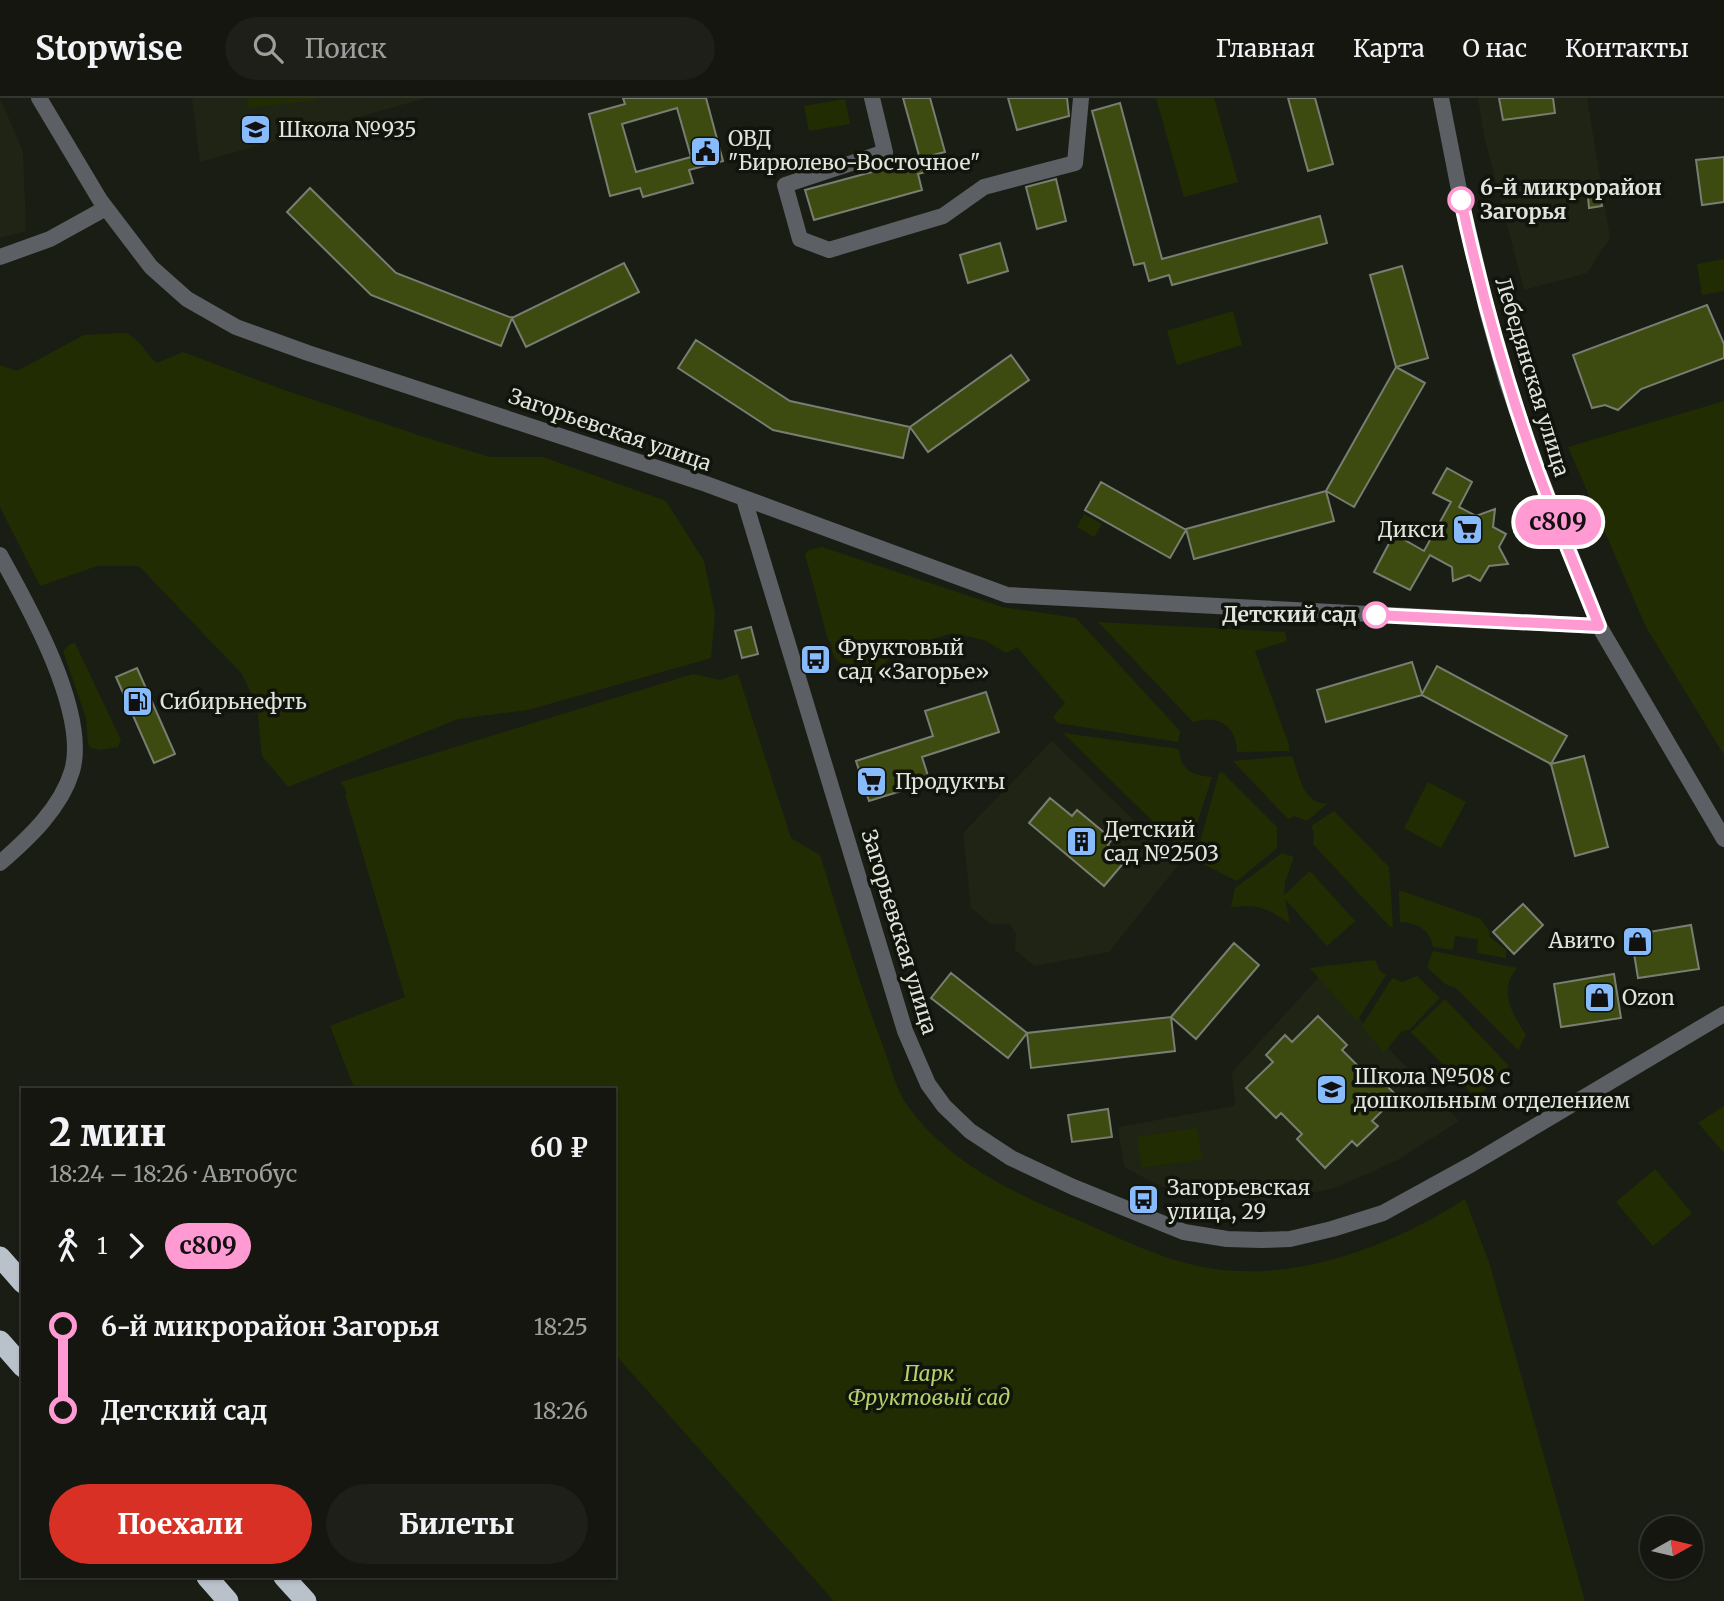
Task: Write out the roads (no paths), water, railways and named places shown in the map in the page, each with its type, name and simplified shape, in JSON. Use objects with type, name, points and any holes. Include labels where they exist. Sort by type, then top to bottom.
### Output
[{"type":"highway","points":[[0,1257],[21,1281]]},
{"type":"highway","points":[[0,1341],[21,1365]]},
{"type":"highway","points":[[208,1578],[228,1601]]},
{"type":"highway","points":[[285,1578],[306,1601]]},
{"type":"street","name":"Загорьевская улица","points":[[39,98],[106,208],[151,267],[187,299],[236,327],[606,450],[744,499],[905,1031],[928,1084],[944,1106],[970,1131],[1011,1158],[1073,1187],[1184,1232],[1227,1239],[1290,1239],[1383,1213],[1472,1164],[1724,1014]]},
{"type":"street","points":[[872,98],[885,152],[785,185],[800,239],[829,250],[943,216],[984,187],[1075,163],[1081,98]]},
{"type":"street","name":"Лебедянская улица","points":[[1441,98],[1463,209],[1488,314],[1507,382],[1539,474],[1599,626],[1724,839]]},
{"type":"street","points":[[0,257],[50,240],[106,208]]},
{"type":"street","points":[[744,499],[1007,595],[1599,626]]},
{"type":"street","points":[[0,555],[29,606],[60,679],[72,722],[75,745],[73,769],[54,806],[40,824],[0,863]]},
{"type":"place","name":"Школа №935","points":[[255,130]]},
{"type":"place","name":"ОВД \"Бирюлево-Восточное\"","points":[[705,151]]},
{"type":"place","name":"6-й микрорайон Загорья","points":[[1461,200]]},
{"type":"place","name":"Дикси","points":[[1468,530]]},
{"type":"place","name":"Детский сад","points":[[1376,615]]},
{"type":"place","name":"Фруктовый сад «Загорье»","points":[[815,660]]},
{"type":"place","name":"Сибирьнефть","points":[[137,702]]},
{"type":"place","name":"Продукты","points":[[872,782]]},
{"type":"place","name":"Детский сад №2503","points":[[1081,842]]},
{"type":"place","name":"Авито","points":[[1638,941]]},
{"type":"place","name":"Ozon","points":[[1599,998]]},
{"type":"place","name":"Школа №508 с дошкольным отделением","points":[[1331,1089]]},
{"type":"place","name":"Загорьевская улица, 29","points":[[1144,1200]]},
{"type":"park label","name":"Парк Фруктовый сад","points":[[929,1386]]}]
